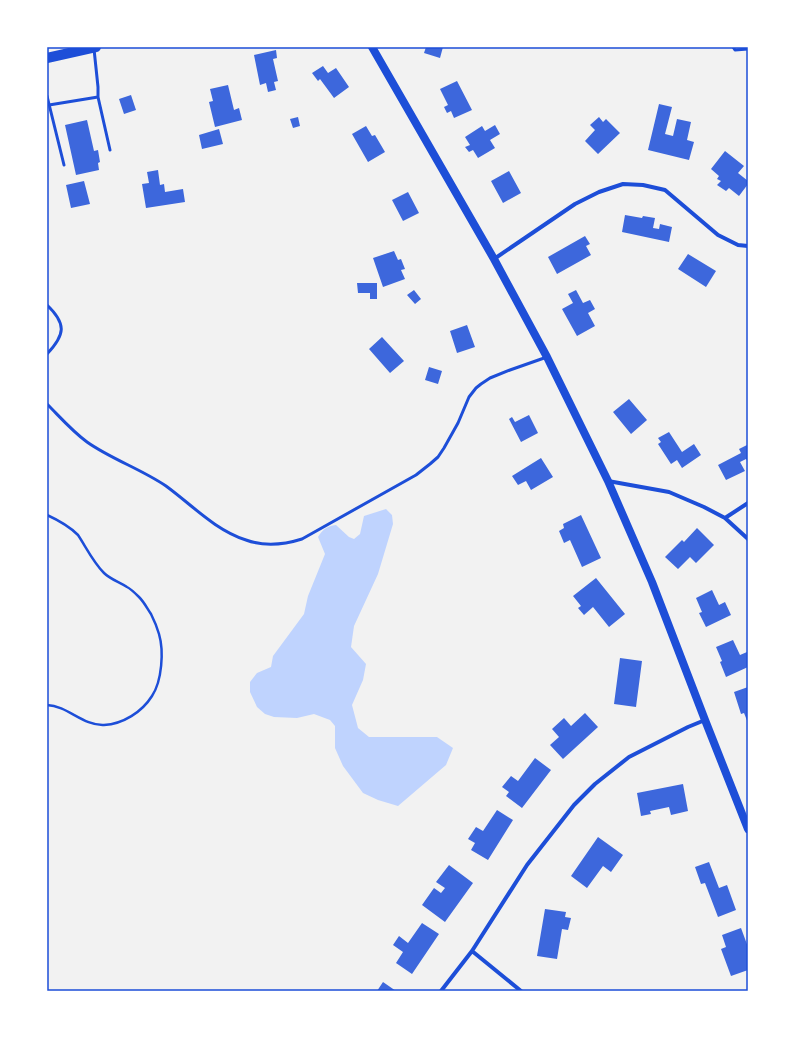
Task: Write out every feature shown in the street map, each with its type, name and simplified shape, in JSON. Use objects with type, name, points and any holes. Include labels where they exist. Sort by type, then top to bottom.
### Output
[{"type":"main road","points":[[47,58],[95,47]]},
{"type":"main road","points":[[372,47],[494,259],[547,357],[608,481],[652,582],[748,829]]},
{"type":"street","points":[[494,259],[575,204],[599,192],[623,184],[643,185],[665,190],[718,235],[738,245],[748,246]]},
{"type":"street","points":[[608,481],[669,492],[704,506],[725,518],[748,539]]},
{"type":"street","points":[[725,518],[748,503]]},
{"type":"street","points":[[441,991],[472,951],[527,865],[574,805],[595,784],[629,757],[705,720]]},
{"type":"street","points":[[472,951],[521,991]]},
{"type":"lane","points":[[95,47],[98,97],[110,150]]},
{"type":"lane","points":[[733,47],[735,50],[748,49]]},
{"type":"lane","points":[[47,96],[64,165]]},
{"type":"lane","points":[[49,105],[98,97]]},
{"type":"lane","points":[[47,306],[60,320],[61,329],[58,342],[47,354]]},
{"type":"lane","points":[[47,404],[87,442],[157,481],[229,534],[253,542],[270,545],[290,543],[302,539],[416,475],[438,457],[458,424],[467,402],[476,388],[490,378],[547,357]]},
{"type":"path","points":[[47,516],[74,531],[104,574],[127,587],[142,599],[159,633],[162,648],[157,687],[142,709],[128,718],[110,724],[98,725],[88,722],[58,707],[47,704]]},
{"type":"water","points":[[386,509],[392,515],[393,524],[378,574],[354,626],[351,647],[366,664],[363,680],[352,705],[358,728],[369,737],[437,737],[453,748],[446,765],[398,806],[378,800],[363,793],[343,766],[335,748],[335,726],[330,720],[314,714],[297,718],[274,717],[265,714],[257,707],[250,692],[250,682],[257,673],[271,667],[273,656],[304,614],[308,596],[325,554],[318,537],[320,534],[328,527],[336,525],[349,537],[354,539],[360,534],[364,516]]},
{"type":"building","points":[[426,47],[443,47],[440,58],[424,53]]},
{"type":"building","points":[[276,50],[277,58],[273,59],[278,81],[274,82],[276,90],[268,92],[266,83],[260,85],[254,55]]},
{"type":"building","points":[[323,66],[328,73],[336,68],[349,87],[334,98],[320,79],[318,81],[312,73]]},
{"type":"building","points":[[457,81],[472,110],[454,118],[451,111],[447,113],[444,107],[448,105],[440,89]]},
{"type":"building","points":[[228,85],[234,110],[239,108],[242,120],[215,127],[209,102],[213,101],[210,89]]},
{"type":"building","points":[[131,95],[136,110],[124,114],[119,99]]},
{"type":"building","points":[[659,104],[672,107],[665,134],[673,136],[677,119],[691,122],[687,140],[694,142],[689,160],[648,150]]},
{"type":"building","points":[[298,117],[300,126],[293,128],[290,119]]},
{"type":"building","points":[[599,117],[603,122],[606,119],[620,133],[598,154],[585,141],[595,130],[590,125]]},
{"type":"building","points":[[87,120],[94,151],[98,150],[100,162],[98,163],[99,170],[76,175],[65,125]]},
{"type":"building","points":[[495,125],[500,134],[490,140],[495,148],[478,158],[473,150],[469,152],[465,147],[470,145],[465,137],[482,126],[485,131]]},
{"type":"building","points":[[366,126],[372,136],[375,135],[385,152],[368,162],[352,134]]},
{"type":"building","points":[[219,129],[223,144],[202,149],[199,135]]},
{"type":"building","points":[[725,151],[744,166],[738,173],[748,181],[748,184],[739,196],[729,188],[726,191],[717,185],[721,181],[717,179],[719,176],[711,169]]},
{"type":"building","points":[[158,170],[160,185],[164,184],[165,192],[183,189],[185,202],[146,208],[142,184],[149,183],[147,172]]},
{"type":"building","points":[[509,171],[521,193],[503,203],[491,181]]},
{"type":"building","points":[[84,181],[90,204],[71,208],[66,185]]},
{"type":"building","points":[[408,192],[419,213],[403,221],[392,200]]},
{"type":"building","points":[[625,215],[642,218],[643,216],[655,218],[653,228],[659,229],[660,224],[672,227],[669,242],[622,232]]},
{"type":"building","points":[[585,236],[590,244],[586,246],[591,255],[557,274],[548,257]]},
{"type":"building","points":[[394,251],[398,260],[401,259],[405,269],[401,270],[405,279],[383,287],[373,258]]},
{"type":"building","points":[[688,254],[716,271],[706,287],[678,269]]},
{"type":"building","points":[[357,283],[377,283],[377,299],[370,299],[370,293],[358,293]]},
{"type":"building","points":[[414,290],[421,299],[415,304],[407,295]]},
{"type":"building","points":[[576,290],[583,303],[590,300],[595,309],[588,313],[595,326],[577,336],[562,309],[573,303],[568,294]]},
{"type":"building","points":[[467,325],[475,347],[457,353],[450,331]]},
{"type":"building","points":[[382,337],[404,361],[390,373],[369,349]]},
{"type":"building","points":[[429,367],[442,371],[438,384],[425,380]]},
{"type":"building","points":[[629,399],[647,420],[631,434],[613,412]]},
{"type":"building","points":[[529,415],[538,433],[521,442],[509,419],[512,417],[515,422]]},
{"type":"building","points":[[669,432],[682,452],[694,444],[701,455],[682,468],[677,460],[671,464],[658,444],[661,442],[658,438]]},
{"type":"building","points":[[747,445],[748,462],[746,459],[740,462],[745,471],[726,480],[718,465],[741,453],[739,449]]},
{"type":"building","points":[[541,458],[553,477],[531,490],[526,481],[518,485],[512,476]]},
{"type":"building","points":[[581,515],[601,558],[582,567],[570,540],[564,543],[559,531],[564,528],[563,524]]},
{"type":"building","points":[[697,528],[714,545],[696,563],[690,557],[678,569],[665,557],[682,540],[684,542]]},
{"type":"building","points":[[596,578],[625,614],[609,627],[593,607],[584,615],[578,608],[581,606],[573,596]]},
{"type":"building","points":[[712,590],[719,605],[725,602],[731,615],[706,627],[699,613],[702,612],[696,598]]},
{"type":"building","points":[[733,640],[740,655],[747,652],[748,667],[726,677],[720,662],[722,661],[716,647]]},
{"type":"building","points":[[620,658],[642,661],[636,707],[614,704]]},
{"type":"building","points":[[748,687],[748,723],[744,713],[741,714],[734,692]]},
{"type":"building","points":[[585,713],[598,727],[563,759],[550,745],[559,737],[552,729],[564,718],[571,726]]},
{"type":"building","points":[[535,758],[551,770],[522,808],[506,796],[509,792],[502,787],[511,776],[518,781]]},
{"type":"building","points":[[683,784],[688,811],[671,815],[669,807],[650,811],[651,814],[641,816],[637,793]]},
{"type":"building","points":[[497,810],[513,820],[488,860],[471,850],[475,843],[468,839],[476,827],[483,831]]},
{"type":"building","points":[[598,837],[623,855],[611,872],[603,866],[587,888],[571,876]]},
{"type":"building","points":[[709,862],[719,888],[727,885],[736,910],[718,917],[705,883],[701,884],[695,867]]},
{"type":"building","points":[[449,865],[473,883],[445,922],[422,905],[434,888],[441,893],[445,888],[436,882]]},
{"type":"building","points":[[545,909],[566,912],[565,917],[571,918],[568,930],[562,929],[557,959],[537,956]]},
{"type":"building","points":[[422,923],[439,934],[412,974],[396,963],[403,952],[393,945],[399,936],[408,943]]},
{"type":"building","points":[[741,928],[748,947],[748,970],[731,976],[721,949],[726,947],[722,935]]},
{"type":"building","points":[[383,982],[396,991],[377,991]]}]
